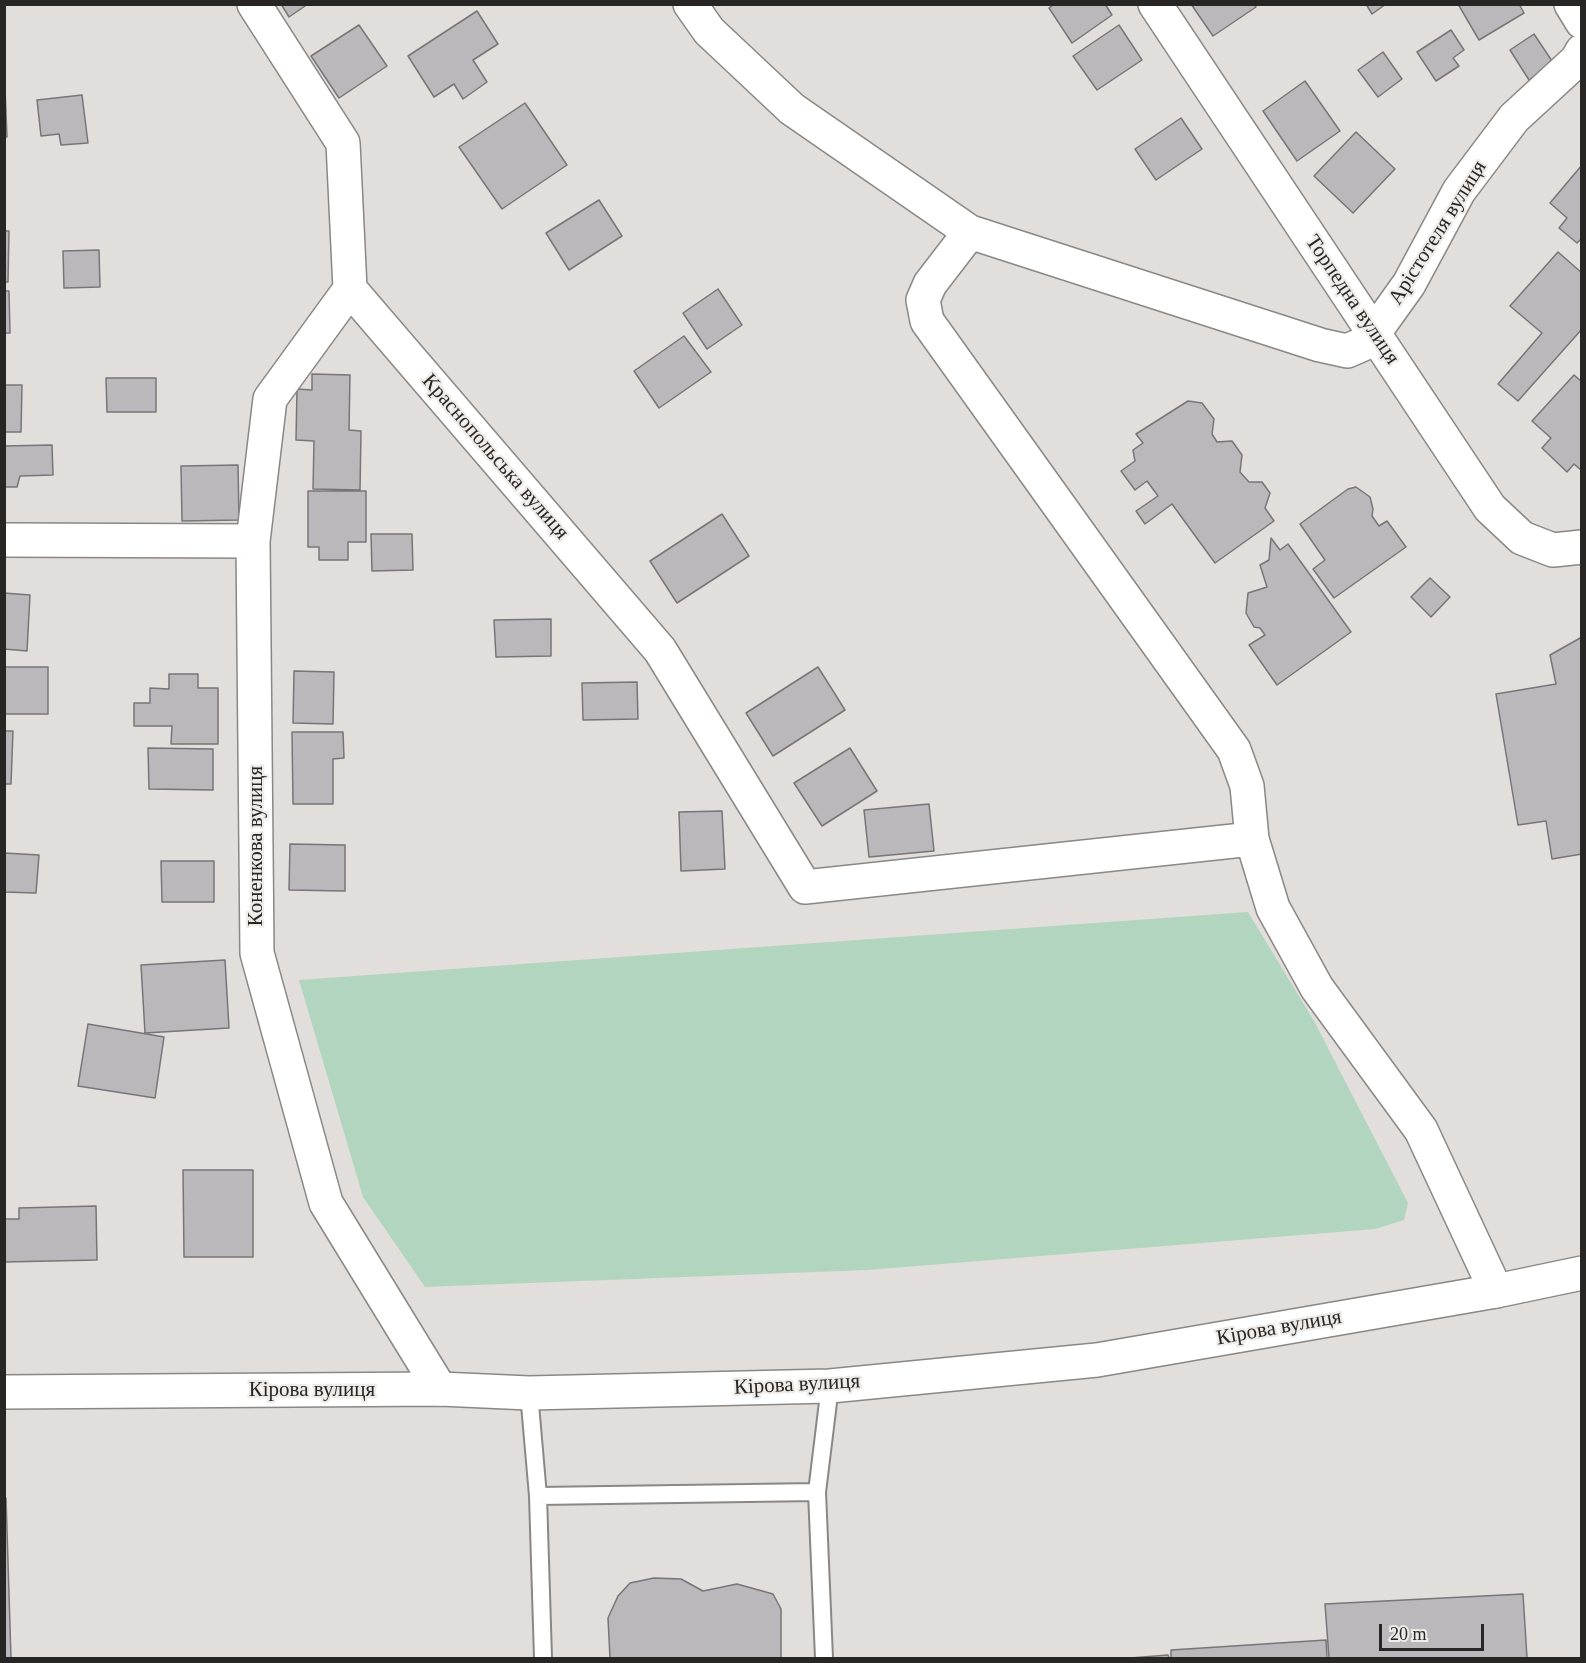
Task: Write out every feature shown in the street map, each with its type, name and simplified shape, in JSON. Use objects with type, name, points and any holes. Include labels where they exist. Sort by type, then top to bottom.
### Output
[{"type":"street","points":[[254,4],[343,143],[350,289]]},
{"type":"street","points":[[690,4],[709,31],[792,109],[970,232],[1320,345],[1347,351],[1375,336]]},
{"type":"street","name":"Торпедна вулиця","points":[[1155,4],[1490,508],[1522,538],[1553,550],[1581,547]]},
{"type":"street","points":[[1571,4],[1581,22]]},
{"type":"street","name":"Арістотеля вулиця","points":[[1375,336],[1409,284],[1460,191],[1514,118],[1577,60],[1581,51]]},
{"type":"street","points":[[970,232],[930,284],[923,300],[927,321],[1234,750],[1247,786],[1252,839],[1273,908],[1317,988],[1421,1130],[1496,1291]]},
{"type":"street","name":"Коненкова вулиця","points":[[350,289],[270,399],[254,541],[257,952],[326,1203],[440,1389]]},
{"type":"street","name":"Краснопольська вулиця","points":[[350,289],[660,650],[805,887],[1252,839]]},
{"type":"street","points":[[4,540],[254,541]]},
{"type":"street","name":"Кірова вулиця","points":[[4,1392],[440,1389],[529,1393],[830,1386],[1097,1360],[1496,1291],[1581,1273]]},
{"type":"lane","points":[[824,1659],[817,1492],[830,1386]]},
{"type":"lane","points":[[529,1393],[538,1496],[543,1659]]},
{"type":"lane","points":[[538,1496],[817,1492]]},
{"type":"green space","points":[[1248,912],[1314,1021],[1408,1203],[1404,1220],[1375,1229],[867,1270],[425,1287],[363,1197],[299,980]]},
{"type":"building","points":[[281,4],[308,4],[289,17]]},
{"type":"building","points":[[1054,4],[1105,4],[1112,15],[1072,43],[1049,8]]},
{"type":"building","points":[[1191,4],[1254,4],[1256,7],[1213,36]]},
{"type":"building","points":[[1366,4],[1386,4],[1372,14]]},
{"type":"building","points":[[1458,4],[1519,4],[1524,13],[1479,40]]},
{"type":"building","points":[[477,11],[498,44],[473,60],[487,82],[463,99],[454,84],[434,97],[408,56]]},
{"type":"building","points":[[359,25],[387,66],[339,98],[311,56]]},
{"type":"building","points":[[1119,25],[1142,60],[1097,90],[1073,56]]},
{"type":"building","points":[[1451,30],[1464,50],[1453,58],[1459,66],[1436,81],[1417,52]]},
{"type":"building","points":[[1534,34],[1554,64],[1529,80],[1510,50]]},
{"type":"building","points":[[1383,52],[1402,79],[1378,97],[1358,70]]},
{"type":"building","points":[[4,65],[7,137],[4,137]]},
{"type":"building","points":[[1305,81],[1340,131],[1297,161],[1263,111]]},
{"type":"building","points":[[82,95],[88,143],[61,145],[59,134],[41,136],[37,100]]},
{"type":"building","points":[[525,103],[567,165],[502,209],[459,147]]},
{"type":"building","points":[[1181,118],[1202,149],[1156,180],[1135,149]]},
{"type":"building","points":[[1356,132],[1395,169],[1353,213],[1314,176]]},
{"type":"building","points":[[1582,165],[1582,238],[1577,243],[1559,228],[1567,218],[1550,203]]},
{"type":"building","points":[[599,200],[622,236],[569,270],[546,233]]},
{"type":"building","points":[[4,231],[9,231],[8,282],[4,282]]},
{"type":"building","points":[[99,250],[100,287],[64,288],[63,251]]},
{"type":"building","points":[[1558,252],[1582,273],[1582,329],[1518,401],[1498,384],[1542,333],[1510,306]]},
{"type":"building","points":[[718,289],[742,325],[707,349],[683,313]]},
{"type":"building","points":[[4,291],[9,291],[10,333],[4,333]]},
{"type":"building","points":[[684,336],[711,372],[659,408],[634,371]]},
{"type":"building","points":[[312,374],[350,375],[349,430],[361,431],[360,490],[313,489],[314,441],[296,440],[297,389],[312,390]]},
{"type":"building","points":[[1574,375],[1582,382],[1582,471],[1574,464],[1567,472],[1542,448],[1551,438],[1532,421]]},
{"type":"building","points":[[106,378],[156,378],[156,412],[107,412]]},
{"type":"building","points":[[4,385],[22,385],[21,432],[4,432]]},
{"type":"building","points":[[1188,401],[1202,403],[1214,419],[1212,434],[1217,442],[1232,441],[1242,455],[1240,472],[1249,482],[1262,482],[1270,493],[1265,508],[1274,521],[1215,563],[1172,504],[1145,524],[1136,511],[1158,496],[1147,481],[1135,490],[1121,471],[1135,461],[1133,450],[1143,443],[1136,434]]},
{"type":"building","points":[[52,445],[53,475],[20,476],[17,487],[4,487],[4,446]]},
{"type":"building","points":[[238,465],[239,520],[182,521],[181,466]]},
{"type":"building","points":[[1356,487],[1370,497],[1372,516],[1379,526],[1387,521],[1406,547],[1334,598],[1313,569],[1325,560],[1300,524],[1348,489]]},
{"type":"building","points":[[308,491],[366,491],[366,542],[348,542],[348,560],[319,560],[319,547],[308,547]]},
{"type":"building","points":[[722,514],[749,556],[677,603],[650,561]]},
{"type":"building","points":[[371,534],[412,534],[413,570],[372,571]]},
{"type":"building","points":[[1271,538],[1280,550],[1288,544],[1351,632],[1277,685],[1249,645],[1265,635],[1260,628],[1254,627],[1246,613],[1248,593],[1267,587],[1260,565],[1269,560]]},
{"type":"building","points":[[1430,578],[1450,597],[1431,617],[1411,597]]},
{"type":"building","points":[[4,593],[30,595],[27,651],[4,649]]},
{"type":"building","points":[[551,619],[551,656],[496,657],[494,620]]},
{"type":"building","points":[[1582,637],[1582,854],[1552,859],[1546,821],[1518,825],[1496,694],[1556,684],[1550,655]]},
{"type":"building","points":[[4,667],[48,667],[48,714],[4,714]]},
{"type":"building","points":[[818,667],[845,710],[773,756],[746,713]]},
{"type":"building","points":[[294,671],[334,672],[333,724],[293,723]]},
{"type":"building","points":[[169,674],[198,674],[198,688],[218,688],[218,744],[171,744],[172,726],[134,726],[134,703],[150,703],[150,688],[169,689]]},
{"type":"building","points":[[637,682],[638,719],[583,720],[582,683]]},
{"type":"building","points":[[4,731],[13,731],[11,784],[4,784]]},
{"type":"building","points":[[292,732],[343,732],[344,758],[333,759],[333,804],[293,804]]},
{"type":"building","points":[[148,748],[213,749],[213,790],[149,789]]},
{"type":"building","points":[[850,748],[877,791],[822,826],[794,783]]},
{"type":"building","points":[[929,804],[934,851],[869,857],[864,810]]},
{"type":"building","points":[[722,811],[725,869],[681,871],[679,812]]},
{"type":"building","points":[[290,844],[345,845],[345,891],[289,890]]},
{"type":"building","points":[[4,853],[39,855],[36,893],[4,892]]},
{"type":"building","points":[[161,861],[214,861],[214,902],[162,902]]},
{"type":"building","points":[[225,960],[229,1028],[145,1033],[141,965]]},
{"type":"building","points":[[88,1024],[164,1037],[155,1098],[78,1086]]},
{"type":"building","points":[[183,1170],[253,1170],[253,1257],[184,1257]]},
{"type":"building","points":[[96,1206],[97,1260],[4,1262],[4,1219],[19,1219],[19,1208]]},
{"type":"building","points":[[4,1498],[6,1498],[11,1658],[4,1658]]},
{"type":"building","points":[[654,1578],[681,1579],[703,1591],[737,1584],[773,1594],[781,1609],[781,1658],[610,1658],[608,1618],[618,1596],[630,1583]]},
{"type":"building","points":[[1523,1594],[1527,1658],[1329,1658],[1325,1604]]},
{"type":"building","points":[[1326,1640],[1327,1658],[1171,1658],[1171,1650]]},
{"type":"building","points":[[1168,1655],[1169,1658],[1130,1658]]}]
